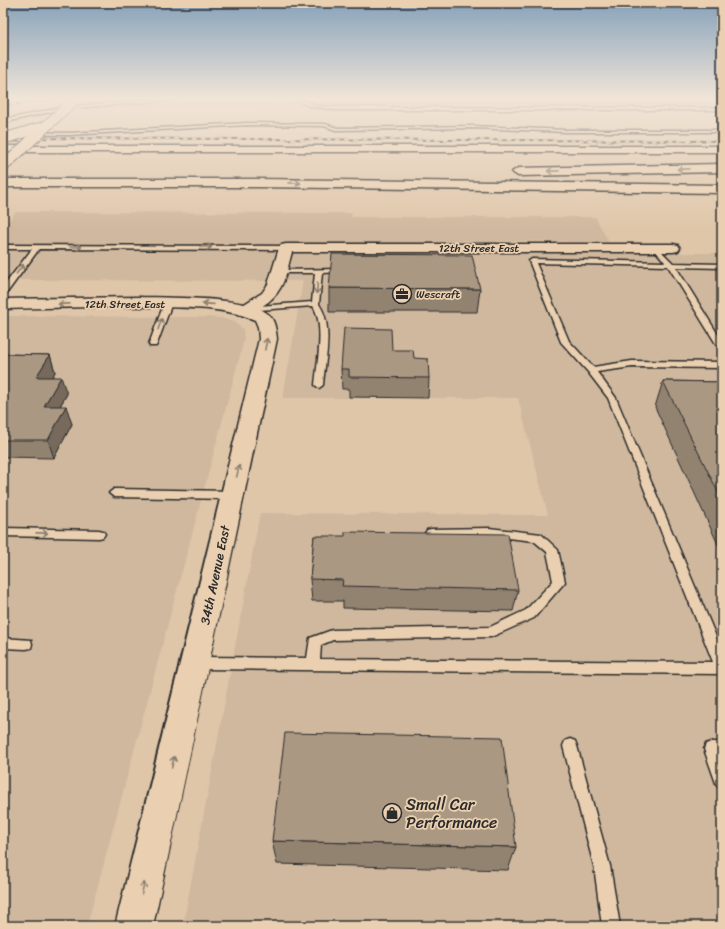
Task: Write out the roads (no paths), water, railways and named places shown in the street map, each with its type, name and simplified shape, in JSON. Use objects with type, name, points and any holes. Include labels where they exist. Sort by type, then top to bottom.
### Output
[{"type":"main road","points":[[3,167],[29,142]]},
{"type":"main road","points":[[3,150],[21,150],[90,144],[722,149]]},
{"type":"main road","points":[[509,172],[722,168]]},
{"type":"main road","points":[[3,174],[407,173]]},
{"type":"main road","points":[[3,183],[256,183],[722,190]]},
{"type":"main road","points":[[3,195],[722,193]]},
{"type":"main road","name":"12th Street East","points":[[3,304],[168,303],[228,306],[247,309]]},
{"type":"main road","name":"34th Avenue East","points":[[134,926],[196,663],[232,495],[268,339],[267,325],[261,316],[247,309]]},
{"type":"street","name":"12th Street East","points":[[286,248],[460,251],[531,255],[673,248]]},
{"type":"street","points":[[247,309],[268,296],[276,284],[286,248]]},
{"type":"lane","points":[[3,247],[286,248]]},
{"type":"lane","points":[[3,292],[37,247]]},
{"type":"lane","points":[[656,248],[671,265],[722,347]]},
{"type":"lane","points":[[196,663],[722,668],[612,398],[591,370],[565,342],[531,255],[584,260],[671,265],[722,266]]},
{"type":"lane","points":[[279,271],[350,271]]},
{"type":"lane","points":[[318,271],[315,304],[321,313],[323,339],[319,385]]},
{"type":"lane","points":[[153,344],[168,303]]},
{"type":"lane","points":[[247,309],[315,304]]},
{"type":"lane","points":[[591,370],[632,364],[722,365]]},
{"type":"lane","points":[[114,493],[232,495]]},
{"type":"lane","points":[[3,532],[99,534]]},
{"type":"lane","points":[[313,664],[315,642],[332,635],[491,632],[530,614],[560,582],[552,550],[537,537],[489,532],[420,534]]},
{"type":"lane","points":[[3,643],[26,644]]},
{"type":"lane","points":[[570,746],[602,866],[611,926]]},
{"type":"lane","points":[[722,749],[711,749],[722,781]]},
{"type":"place","name":"Wescraft","points":[[402,294]]},
{"type":"place","name":"Small Car Performance","points":[[392,813]]}]
